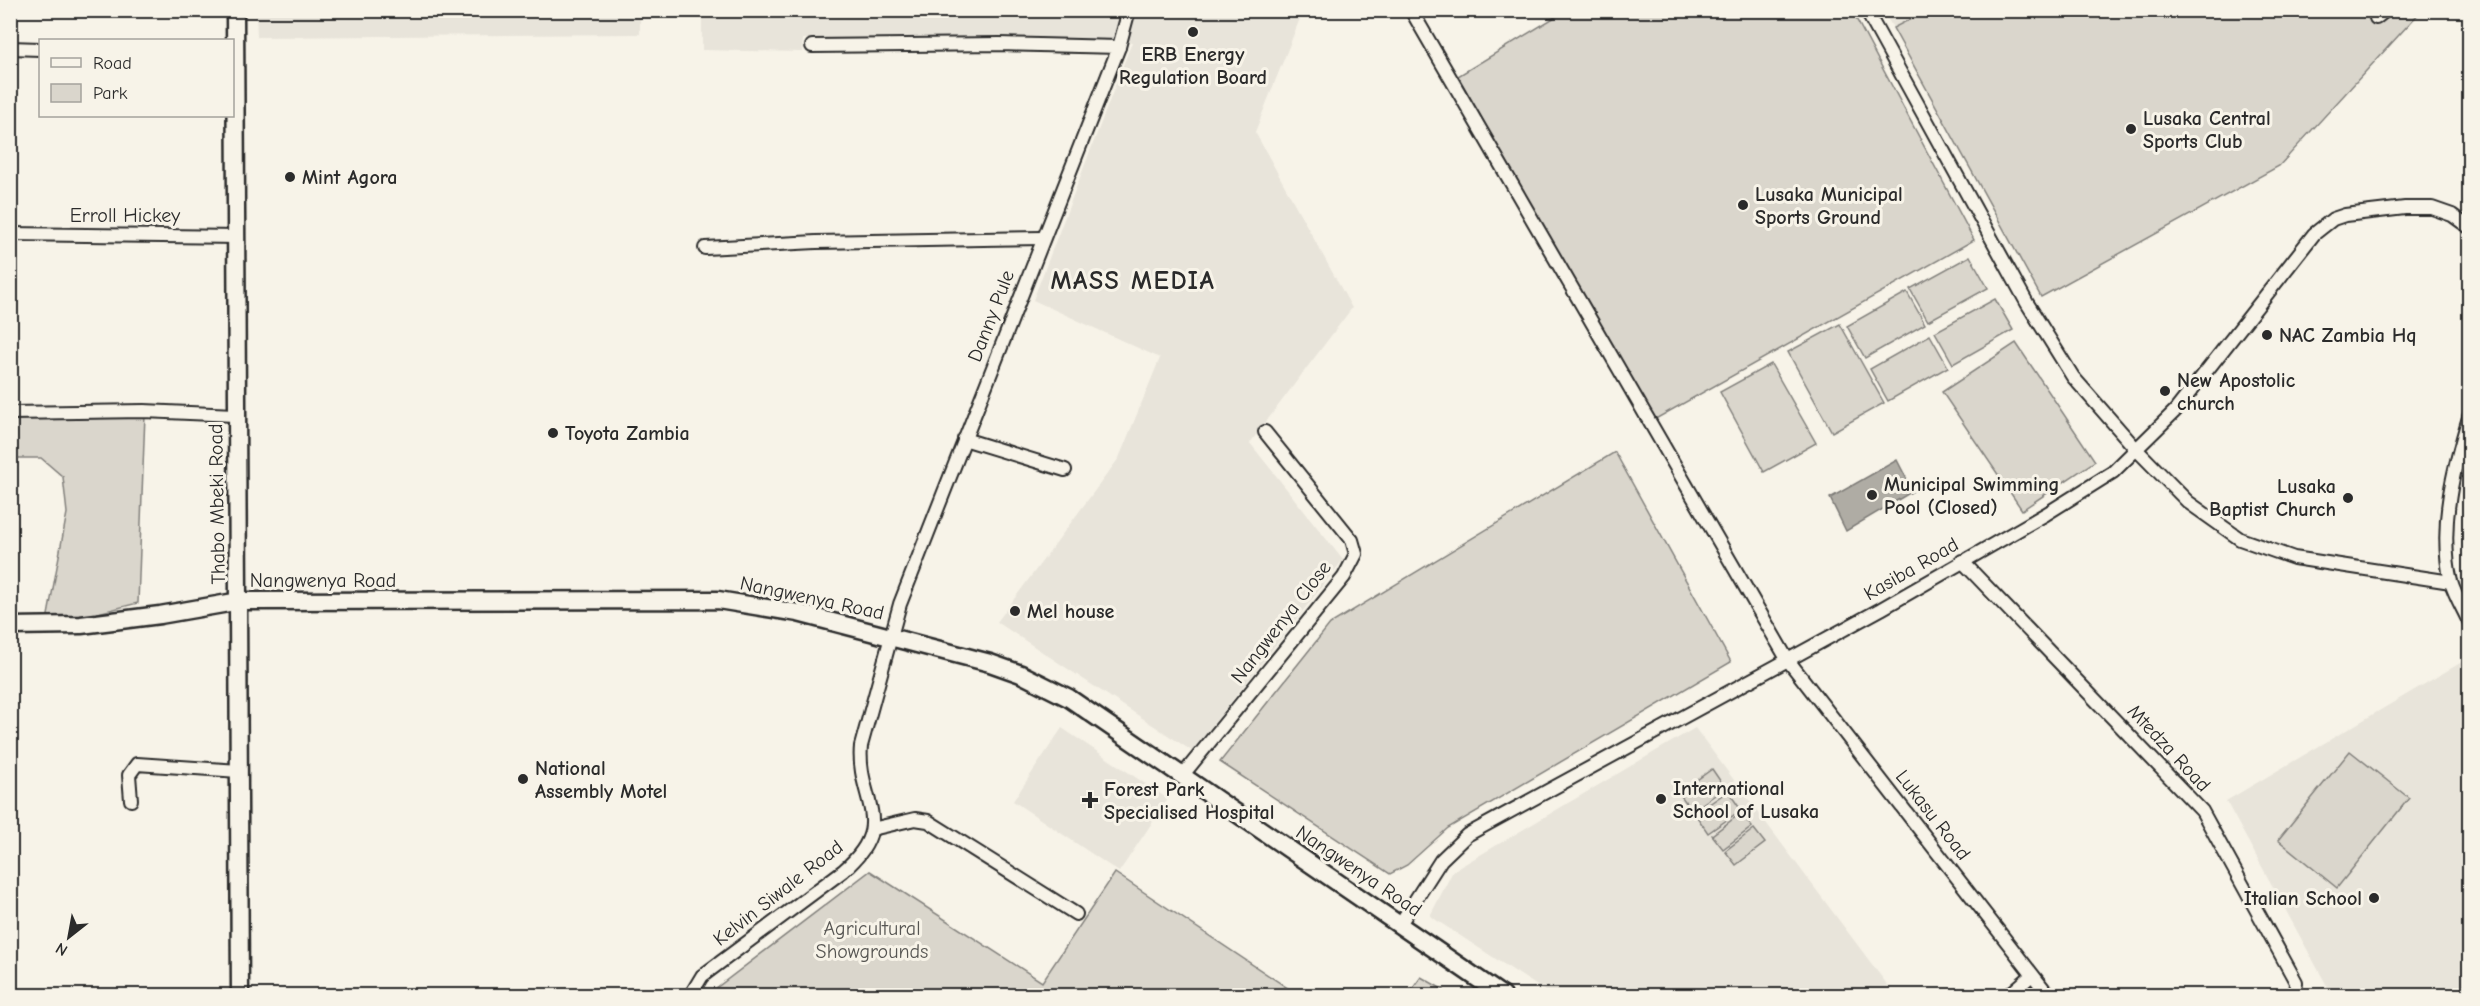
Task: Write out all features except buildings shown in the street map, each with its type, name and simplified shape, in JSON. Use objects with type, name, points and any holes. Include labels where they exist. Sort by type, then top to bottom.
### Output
[{"type":"main road","name":"Thabo Mbeki Road","points":[[236,10],[234,50],[238,237],[235,415],[240,601],[240,996]]},
{"type":"main road","name":"Nangwenya Road","points":[[10,626],[81,625],[160,615],[240,601],[718,600],[788,610],[990,663],[1040,683],[1087,710],[1503,996]]},
{"type":"street","name":"Danny Pule","points":[[890,637],[900,604],[1119,47],[1129,10]]},
{"type":"street","name":"Lukasu Road","points":[[1411,10],[1787,659],[2049,996]]},
{"type":"street","points":[[1866,10],[2027,303],[2073,377],[2137,450],[2188,502],[2240,538],[2294,558],[2451,582]]},
{"type":"street","points":[[812,46],[1000,44],[1119,47]]},
{"type":"street","points":[[10,48],[39,49]]},
{"type":"street","name":"Kasiba Road","points":[[1400,924],[1441,860],[1467,835],[1881,609],[2080,494],[2113,472],[2175,411],[2314,234],[2333,219],[2367,211],[2432,208],[2452,215],[2469,228]]},
{"type":"street","name":"Erroll Hickey","points":[[10,234],[238,237]]},
{"type":"street","points":[[705,248],[816,242],[1043,238]]},
{"type":"street","points":[[10,413],[144,411],[235,415]]},
{"type":"street","points":[[2469,414],[2454,464],[2446,534],[2451,582],[2469,624]]},
{"type":"street","name":"Nangwenya Close","points":[[1182,776],[1344,577],[1356,554],[1352,540],[1265,432]]},
{"type":"street","points":[[964,440],[1065,470]]},
{"type":"street","name":"Mtedza Road","points":[[1962,561],[2202,811],[2296,982],[2295,996]]},
{"type":"street","points":[[890,637],[860,758],[873,813],[873,828],[915,819],[928,821],[1076,914]]},
{"type":"street","points":[[131,800],[129,776],[137,764],[239,771]]},
{"type":"street","name":"Kelvin Siwale Road","points":[[690,996],[702,976],[852,864],[868,842],[873,828]]},
{"type":"street","points":[[2008,996],[2032,975]]},
{"type":"shaded area","points":[[256,11],[640,11],[640,34],[257,37]]},
{"type":"shaded area","points":[[702,11],[1303,11],[1255,132],[1352,308],[1250,443],[1343,560],[1192,751],[997,622],[1119,458],[1160,358],[1033,300],[1132,42],[803,39],[802,52],[702,50]]},
{"type":"shaded area","points":[[1883,11],[1928,11],[1893,28]]},
{"type":"shaded area","name":"Municipal Swimming Pool (Closed)","points":[[1897,460],[1913,491],[1846,531],[1830,498]]},
{"type":"shaded area","name":"Italian School","points":[[2467,659],[2470,664],[2469,995],[2332,995],[2226,801]]},
{"type":"shaded area","name":"Forest Park Specialised Hospital","points":[[1062,728],[1168,799],[1119,872],[1013,801]]},
{"type":"shaded area","name":"International School of Lusaka","points":[[1695,728],[1895,995],[1551,995],[1430,916],[1453,871]]},
{"type":"green space","name":"Lusaka Central Sports Club","points":[[1928,10],[2421,11],[2279,166],[2041,297],[1893,28]]},
{"type":"green space","name":"Lusaka Municipal Sports Ground","points":[[1565,11],[1852,11],[1974,240],[1652,421],[1458,76]]},
{"type":"green space","points":[[1970,256],[1988,288],[1928,321],[1910,289]]},
{"type":"green space","points":[[1907,292],[1925,324],[1865,358],[1847,326]]},
{"type":"green space","points":[[1995,299],[2013,330],[1953,364],[1935,332]]},
{"type":"green space","points":[[1840,324],[1884,403],[1832,432],[1788,352]]},
{"type":"green space","points":[[1930,335],[1948,367],[1888,401],[1870,369]]},
{"type":"green space","points":[[2016,343],[2095,461],[2022,510],[1942,392]]},
{"type":"green space","points":[[1771,364],[1816,443],[1764,472],[1720,392]]},
{"type":"green space","points":[[10,414],[145,414],[138,603],[46,626],[67,513],[63,477],[41,458],[11,458]]},
{"type":"green space","points":[[1615,452],[1731,662],[1448,828],[1407,865],[1390,874],[1220,762],[1330,624]]},
{"type":"green space","points":[[2350,751],[2409,798],[2337,888],[2278,840]]},
{"type":"green space","points":[[1712,769],[1725,788],[1692,811],[1679,793]]},
{"type":"green space","points":[[1728,791],[1741,810],[1708,833],[1695,814]]},
{"type":"green space","points":[[1741,813],[1752,827],[1723,849],[1712,835]]},
{"type":"green space","points":[[1754,829],[1765,843],[1736,865],[1725,851]]},
{"type":"green space","name":"Agricultural Showgrounds","points":[[870,871],[1042,982],[1115,873],[1298,995],[707,995]]},
{"type":"green space","points":[[1421,977],[1444,990],[1440,995],[1408,995]]},
{"type":"place","name":"ERB Energy Regulation Board","points":[[1193,32]]},
{"type":"place","name":"Lusaka Central Sports Club","points":[[2131,129]]},
{"type":"place","name":"Mint Agora","points":[[290,177]]},
{"type":"place","name":"Lusaka Municipal Sports Ground","points":[[1743,205]]},
{"type":"place","name":"NAC Zambia Hq","points":[[2267,335]]},
{"type":"place","name":"New Apostolic church","points":[[2165,391]]},
{"type":"place","name":"Toyota Zambia","points":[[553,433]]},
{"type":"place","name":"Municipal Swimming Pool (Closed)","points":[[1872,495]]},
{"type":"place","name":"Lusaka Baptist Church","points":[[2348,498]]},
{"type":"place","name":"Mel house","points":[[1015,611]]},
{"type":"place","name":"National Assembly Motel","points":[[523,779]]},
{"type":"place","name":"International School of Lusaka","points":[[1661,799]]},
{"type":"place","name":"Forest Park Specialised Hospital","points":[[1090,800]]},
{"type":"place","name":"Italian School","points":[[2374,898]]},
{"type":"district","name":"MASS MEDIA","points":[[1133,281]]}]
